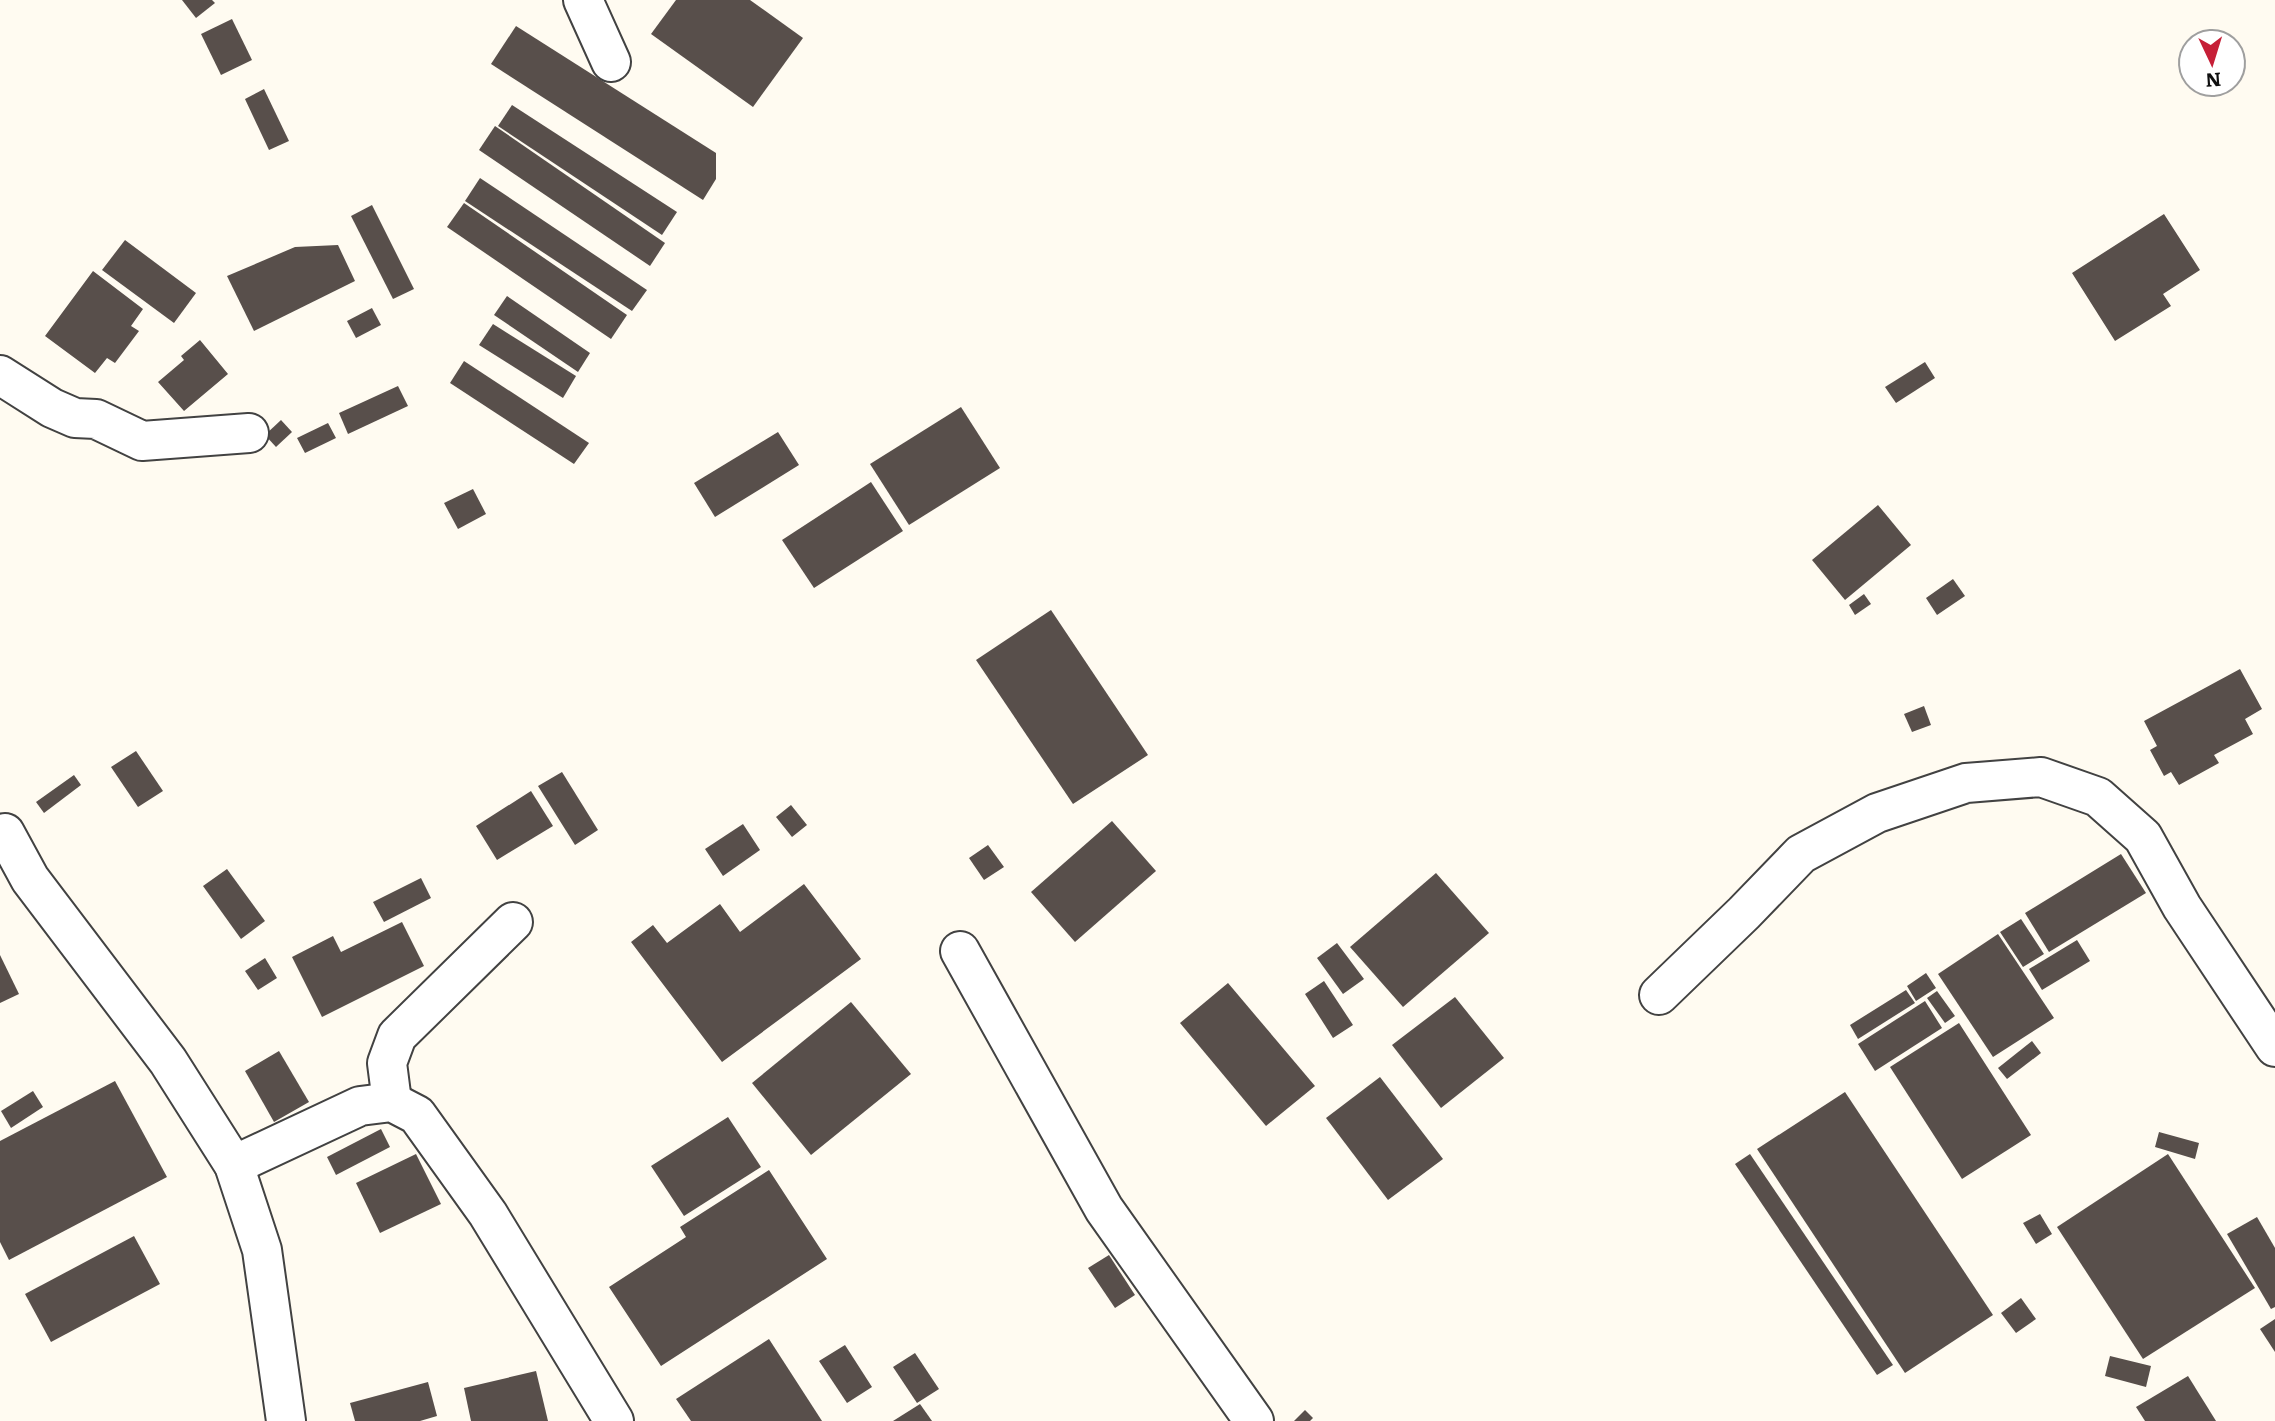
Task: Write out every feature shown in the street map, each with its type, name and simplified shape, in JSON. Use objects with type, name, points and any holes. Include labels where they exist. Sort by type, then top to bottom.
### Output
[{"type":"street","points":[[583,0],[611,62]]},
{"type":"street","points":[[0,375],[52,408],[75,418],[96,419],[142,441],[249,433]]},
{"type":"street","points":[[1659,995],[1801,854],[1877,813],[1966,783],[2041,777],[2098,797],[2143,837],[2182,907],[2275,1046]]},
{"type":"street","points":[[2,830],[30,879],[168,1061],[234,1165],[262,1250],[286,1421]]},
{"type":"street","points":[[392,1102],[387,1063],[397,1037],[513,922]]},
{"type":"street","points":[[960,951],[1104,1209],[1254,1421]]},
{"type":"street","points":[[234,1165],[360,1106],[392,1102],[417,1115],[488,1214],[614,1421]]},
{"type":"building","points":[[182,0],[212,0],[215,3],[196,18]]},
{"type":"building","points":[[676,0],[750,0],[803,38],[753,107],[651,34]]},
{"type":"building","points":[[232,19],[252,60],[221,75],[201,34]]},
{"type":"building","points":[[516,26],[716,153],[716,179],[703,200],[491,64]]},
{"type":"building","points":[[264,89],[289,141],[269,150],[245,99]]},
{"type":"building","points":[[512,105],[677,212],[662,235],[498,126]]},
{"type":"building","points":[[495,126],[665,243],[650,266],[479,150]]},
{"type":"building","points":[[480,178],[647,290],[632,311],[465,201]]},
{"type":"building","points":[[464,203],[627,315],[611,339],[447,227]]},
{"type":"building","points":[[372,205],[414,289],[393,299],[351,216]]},
{"type":"building","points":[[2164,214],[2200,270],[2163,294],[2171,306],[2115,341],[2072,273]]},
{"type":"building","points":[[125,240],[196,293],[174,323],[102,270]]},
{"type":"building","points":[[338,245],[355,281],[254,331],[227,276],[295,247]]},
{"type":"building","points":[[93,271],[143,309],[131,326],[139,331],[115,363],[107,358],[95,373],[45,336]]},
{"type":"building","points":[[507,296],[590,353],[578,372],[494,315]]},
{"type":"building","points":[[372,308],[381,325],[356,338],[347,321]]},
{"type":"building","points":[[493,324],[576,376],[563,398],[479,345]]},
{"type":"building","points":[[200,340],[228,374],[184,411],[158,382],[184,360],[181,356]]},
{"type":"building","points":[[464,361],[589,443],[574,464],[450,383]]},
{"type":"building","points":[[1925,362],[1935,378],[1896,403],[1885,387]]},
{"type":"building","points":[[398,386],[408,406],[348,434],[339,413]]},
{"type":"building","points":[[961,407],[1000,468],[909,525],[870,464]]},
{"type":"building","points":[[281,420],[292,432],[276,447],[265,435]]},
{"type":"building","points":[[328,423],[336,438],[305,453],[297,438]]},
{"type":"building","points":[[778,432],[799,465],[715,517],[694,483]]},
{"type":"building","points":[[871,482],[903,531],[814,588],[782,540]]},
{"type":"building","points":[[473,489],[486,514],[458,529],[444,503]]},
{"type":"building","points":[[1878,505],[1911,545],[1845,600],[1812,560]]},
{"type":"building","points":[[1953,579],[1965,596],[1937,615],[1926,598]]},
{"type":"building","points":[[1864,594],[1871,604],[1855,615],[1849,605]]},
{"type":"building","points":[[1051,610],[1148,755],[1073,804],[976,660]]},
{"type":"building","points":[[2240,669],[2262,709],[2245,719],[2253,734],[2214,755],[2219,763],[2179,785],[2171,772],[2164,776],[2150,750],[2157,746],[2144,721]]},
{"type":"building","points":[[1924,706],[1931,725],[1912,732],[1904,714]]},
{"type":"building","points":[[136,751],[163,791],[138,807],[111,767]]},
{"type":"building","points":[[562,772],[598,830],[575,845],[538,786]]},
{"type":"building","points":[[74,775],[81,785],[44,813],[36,802]]},
{"type":"building","points":[[531,791],[553,826],[497,860],[476,826]]},
{"type":"building","points":[[791,805],[807,825],[792,837],[776,817]]},
{"type":"building","points":[[1112,821],[1156,871],[1075,942],[1031,892]]},
{"type":"building","points":[[743,824],[760,850],[723,876],[705,849]]},
{"type":"building","points":[[988,845],[1004,867],[984,880],[969,858]]},
{"type":"building","points":[[2121,854],[2146,893],[2049,952],[2025,913]]},
{"type":"building","points":[[227,869],[265,921],[241,939],[203,886]]},
{"type":"building","points":[[1436,873],[1489,933],[1403,1007],[1350,947]]},
{"type":"building","points":[[421,878],[431,898],[384,922],[373,902]]},
{"type":"building","points":[[804,884],[861,959],[722,1062],[631,942],[653,925],[667,943],[720,904],[740,932]]},
{"type":"building","points":[[2021,919],[2044,954],[2023,967],[2000,932]]},
{"type":"building","points":[[402,922],[424,966],[322,1017],[292,957],[333,936],[341,952]]},
{"type":"building","points":[[1998,934],[2054,1018],[1993,1057],[1938,974]]},
{"type":"building","points":[[2077,940],[2090,961],[2042,990],[2029,969]]},
{"type":"building","points":[[1337,943],[1364,979],[1343,994],[1317,958]]},
{"type":"building","points":[[0,955],[19,994],[0,1003]]},
{"type":"building","points":[[265,958],[277,978],[258,990],[245,971]]},
{"type":"building","points":[[1926,973],[1936,988],[1916,1001],[1907,986]]},
{"type":"building","points":[[1324,981],[1353,1025],[1333,1038],[1305,994]]},
{"type":"building","points":[[1228,983],[1315,1086],[1266,1126],[1180,1023]]},
{"type":"building","points":[[1906,990],[1915,1003],[1858,1039],[1850,1025]]},
{"type":"building","points":[[1937,991],[1955,1016],[1945,1023],[1927,998]]},
{"type":"building","points":[[1455,997],[1504,1058],[1441,1108],[1392,1045]]},
{"type":"building","points":[[1925,1001],[1942,1028],[1875,1071],[1858,1044]]},
{"type":"building","points":[[851,1002],[911,1074],[811,1155],[752,1083]]},
{"type":"building","points":[[1959,1023],[2031,1135],[1962,1179],[1890,1067]]},
{"type":"building","points":[[2032,1041],[2041,1053],[2007,1079],[1998,1068]]},
{"type":"building","points":[[279,1051],[309,1102],[274,1122],[245,1071]]},
{"type":"building","points":[[1380,1077],[1443,1159],[1388,1200],[1326,1118]]},
{"type":"building","points":[[115,1081],[167,1177],[9,1260],[0,1242],[0,1141]]},
{"type":"building","points":[[33,1091],[43,1107],[11,1128],[1,1111]]},
{"type":"building","points":[[1845,1092],[1993,1315],[1905,1373],[1757,1149]]},
{"type":"building","points":[[728,1117],[761,1167],[684,1216],[651,1166]]},
{"type":"building","points":[[381,1129],[390,1147],[336,1175],[327,1157]]},
{"type":"building","points":[[2159,1132],[2199,1143],[2195,1159],[2155,1147]]},
{"type":"building","points":[[416,1154],[441,1204],[380,1233],[356,1183]]},
{"type":"building","points":[[1750,1154],[1893,1365],[1877,1375],[1735,1164]]},
{"type":"building","points":[[2168,1154],[2255,1288],[2143,1359],[2057,1227]]},
{"type":"building","points":[[769,1170],[827,1259],[661,1366],[609,1287],[686,1237],[680,1227]]},
{"type":"building","points":[[2040,1214],[2052,1234],[2036,1244],[2023,1223]]},
{"type":"building","points":[[2257,1217],[2275,1248],[2275,1307],[2271,1309],[2227,1234]]},
{"type":"building","points":[[134,1236],[160,1284],[51,1342],[25,1294]]},
{"type":"building","points":[[1109,1255],[1135,1295],[1115,1308],[1088,1268]]},
{"type":"building","points":[[2021,1298],[2036,1319],[2016,1333],[2001,1313]]},
{"type":"building","points":[[2275,1319],[2275,1352],[2260,1329]]},
{"type":"building","points":[[769,1339],[822,1421],[691,1421],[676,1399]]},
{"type":"building","points":[[845,1345],[872,1387],[847,1403],[819,1361]]},
{"type":"building","points":[[915,1353],[939,1389],[917,1403],[893,1367]]},
{"type":"building","points":[[2110,1356],[2151,1366],[2146,1387],[2105,1376]]},
{"type":"building","points":[[536,1371],[548,1421],[471,1421],[464,1388]]},
{"type":"building","points":[[2188,1376],[2216,1421],[2145,1421],[2136,1407]]},
{"type":"building","points":[[428,1382],[437,1416],[420,1421],[355,1421],[350,1403]]},
{"type":"building","points":[[920,1404],[932,1421],[893,1421]]},
{"type":"building","points":[[1305,1410],[1313,1418],[1310,1421],[1294,1421]]}]
